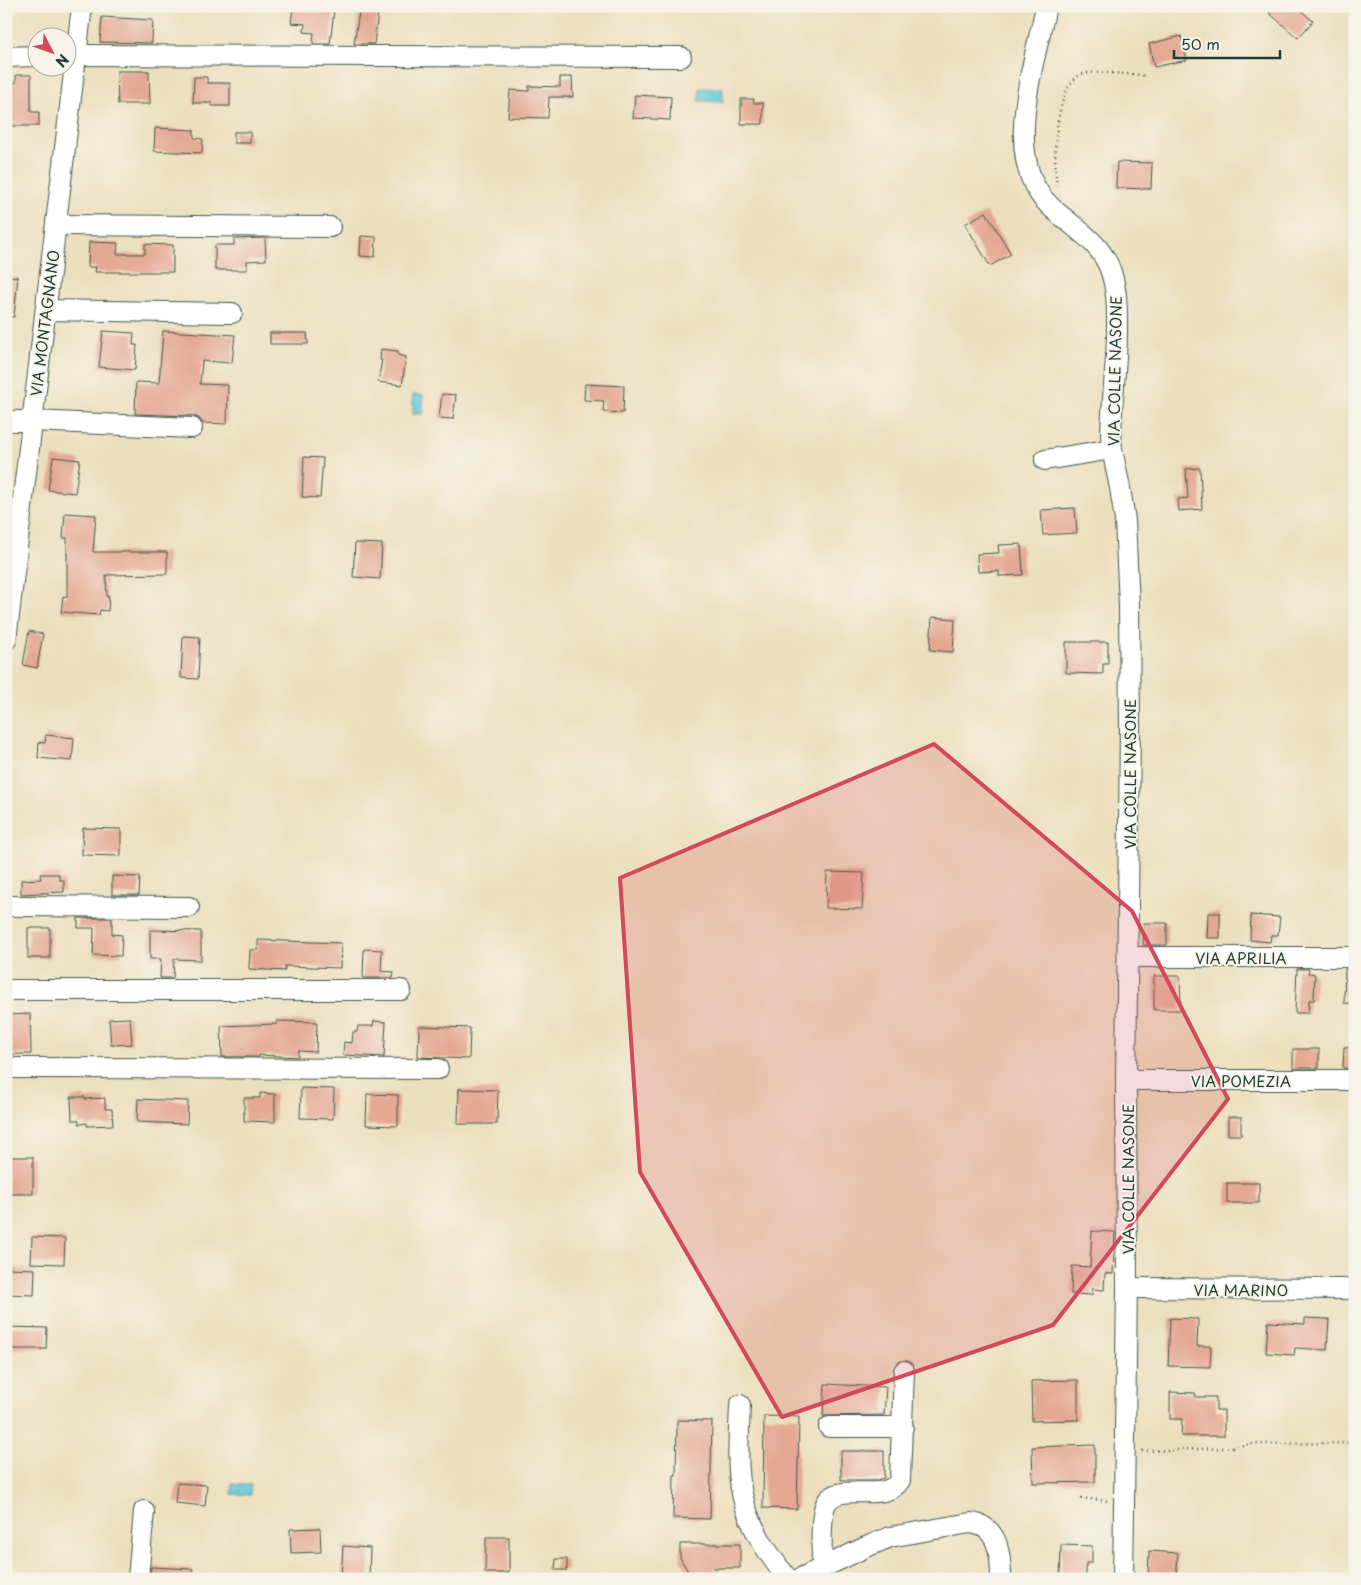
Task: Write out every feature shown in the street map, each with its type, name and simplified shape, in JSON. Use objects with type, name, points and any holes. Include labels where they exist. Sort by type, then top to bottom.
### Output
[{"type":"street","name":"VIA MONTAGNANO","points":[[78,28],[82,6]]},
{"type":"street","name":"VIA COLLE NASONE","points":[[1046,6],[1025,106],[1024,137],[1026,157],[1033,184],[1042,198],[1094,243],[1103,255],[1112,272],[1117,308],[1116,356],[1111,422],[1112,449],[1124,509],[1129,590],[1130,729],[1126,1080],[1127,1288],[1123,1579]]},
{"type":"street","points":[[78,55],[681,57]]},
{"type":"street","points":[[6,57],[28,56]]},
{"type":"street","name":"VIA MONTAGNANO","points":[[6,640],[11,556],[32,421],[46,310],[70,78]]},
{"type":"street","points":[[56,225],[330,226]]},
{"type":"street","points":[[46,310],[232,313]]},
{"type":"street","points":[[6,421],[192,428]]},
{"type":"street","points":[[1046,460],[1112,449]]},
{"type":"street","points":[[6,906],[188,907]]},
{"type":"street","name":"VIA APRILIA","points":[[1128,957],[1355,957]]},
{"type":"street","points":[[6,990],[401,990]]},
{"type":"street","points":[[6,1068],[438,1070]]},
{"type":"street","name":"VIA POMEZIA","points":[[1126,1080],[1355,1080]]},
{"type":"street","name":"VIA MARINO","points":[[1127,1288],[1355,1289]]},
{"type":"street","points":[[822,1568],[824,1516],[827,1503],[838,1494],[886,1491],[897,1486],[901,1478],[904,1371]]},
{"type":"street","points":[[740,1405],[739,1462],[744,1502],[766,1548],[788,1579]]},
{"type":"street","points":[[829,1427],[903,1427]]},
{"type":"street","points":[[138,1579],[144,1510]]},
{"type":"street","points":[[799,1579],[890,1537],[970,1523],[978,1524],[987,1529],[996,1542],[1000,1554],[1001,1579]]},
{"type":"path","points":[[1057,190],[1055,173],[1057,131],[1065,93],[1071,83],[1084,74],[1136,74],[1146,76]]},
{"type":"path","points":[[1125,1452],[1224,1448],[1251,1444],[1355,1443]]},
{"type":"path","points":[[1081,1498],[1124,1503]]},
{"type":"highlighted area","points":[[934,744],[1132,911],[1228,1099],[1053,1325],[782,1417],[640,1172],[620,878]]},
{"type":"water","points":[[700,88],[723,89],[723,102],[699,101]]},
{"type":"water","points":[[413,395],[423,395],[423,414],[413,414]]},
{"type":"water","points":[[232,1484],[251,1485],[250,1495],[232,1494]]},
{"type":"building","points":[[293,6],[324,6],[324,9],[334,10],[330,44],[313,44],[314,33],[304,32],[305,24],[291,23]]},
{"type":"building","points":[[360,6],[379,6],[374,44],[354,44]]},
{"type":"building","points":[[1274,6],[1296,6],[1313,21],[1298,38],[1269,13]]},
{"type":"building","points":[[102,17],[153,20],[152,43],[100,42]]},
{"type":"building","points":[[1181,36],[1187,60],[1154,67],[1149,44]]},
{"type":"building","points":[[117,71],[149,71],[150,104],[118,104]]},
{"type":"building","points":[[16,75],[28,75],[28,78],[31,78],[31,112],[39,112],[39,126],[6,126],[6,83],[16,83]]},
{"type":"building","points":[[194,77],[207,77],[207,83],[230,83],[230,106],[212,106],[212,103],[193,103]]},
{"type":"building","points":[[560,77],[572,77],[573,97],[549,97],[548,118],[508,117],[510,90],[529,91],[529,86],[560,87]]},
{"type":"building","points":[[635,95],[671,97],[670,120],[633,118]]},
{"type":"building","points":[[741,99],[754,99],[754,103],[763,103],[763,124],[741,124]]},
{"type":"building","points":[[155,128],[194,130],[194,138],[203,139],[202,153],[154,151]]},
{"type":"building","points":[[234,132],[250,132],[250,143],[234,143]]},
{"type":"building","points":[[1117,162],[1152,163],[1151,189],[1116,188]]},
{"type":"building","points":[[986,212],[1011,254],[990,266],[965,224]]},
{"type":"building","points":[[361,236],[376,237],[375,257],[360,256]]},
{"type":"building","points":[[265,238],[266,260],[247,261],[247,270],[215,270],[215,245],[234,245],[234,239]]},
{"type":"building","points":[[89,242],[118,243],[117,254],[145,254],[145,244],[173,245],[173,272],[95,272],[96,267],[88,267]]},
{"type":"building","points":[[6,276],[18,277],[14,317],[6,317]]},
{"type":"building","points":[[103,331],[134,333],[133,345],[137,345],[135,370],[99,367]]},
{"type":"building","points":[[163,331],[235,335],[232,363],[202,361],[200,384],[228,385],[227,424],[203,423],[199,418],[193,416],[135,414],[136,382],[159,383]]},
{"type":"building","points":[[270,333],[307,333],[308,344],[270,344]]},
{"type":"building","points":[[381,349],[398,351],[398,355],[406,357],[402,385],[378,382],[382,360],[380,360]]},
{"type":"building","points":[[585,384],[624,386],[623,413],[603,412],[604,401],[584,400]]},
{"type":"building","points":[[442,394],[456,395],[453,419],[439,418]]},
{"type":"building","points":[[53,457],[80,460],[75,493],[48,490]]},
{"type":"building","points":[[304,457],[323,458],[320,498],[302,497]]},
{"type":"building","points":[[1200,468],[1202,509],[1179,511],[1178,499],[1188,498],[1186,469]]},
{"type":"building","points":[[1075,508],[1077,533],[1043,535],[1041,510]]},
{"type":"building","points":[[65,513],[96,515],[93,552],[167,552],[167,574],[106,575],[107,597],[109,597],[108,611],[100,610],[99,615],[61,612],[63,596],[67,597],[67,538],[63,538]]},
{"type":"building","points":[[355,543],[382,544],[380,579],[353,577]]},
{"type":"building","points":[[1021,544],[1023,575],[999,576],[999,571],[978,572],[977,554],[999,553],[998,545]]},
{"type":"building","points":[[932,617],[955,619],[953,652],[930,650]]},
{"type":"building","points":[[29,631],[43,634],[37,668],[23,665]]},
{"type":"building","points":[[183,636],[200,637],[198,679],[181,678]]},
{"type":"building","points":[[1066,642],[1108,642],[1108,664],[1103,664],[1103,674],[1066,673]]},
{"type":"building","points":[[46,735],[74,738],[72,761],[38,758],[39,742],[45,743]]},
{"type":"building","points":[[83,828],[121,829],[121,856],[82,855]]},
{"type":"building","points":[[827,872],[864,873],[862,909],[826,908]]},
{"type":"building","points":[[40,874],[59,874],[59,880],[64,880],[64,892],[21,894],[21,880],[41,879]]},
{"type":"building","points":[[112,876],[140,877],[139,895],[112,895]]},
{"type":"building","points":[[1208,913],[1220,913],[1220,938],[1207,938]]},
{"type":"building","points":[[1251,915],[1280,917],[1278,935],[1271,935],[1270,942],[1250,940]]},
{"type":"building","points":[[78,918],[112,918],[112,934],[122,935],[121,956],[93,955],[94,928],[78,928]]},
{"type":"building","points":[[1144,923],[1167,923],[1167,945],[1143,945]]},
{"type":"building","points":[[28,928],[50,928],[50,958],[28,958]]},
{"type":"building","points":[[150,930],[201,931],[201,960],[174,959],[173,978],[160,978],[161,959],[150,959]]},
{"type":"building","points":[[258,940],[341,943],[340,968],[285,966],[285,971],[249,969],[250,950],[258,950]]},
{"type":"building","points":[[364,949],[382,950],[381,971],[394,972],[393,978],[363,978]]},
{"type":"building","points":[[1297,969],[1309,969],[1308,973],[1315,974],[1314,1000],[1309,1000],[1308,1013],[1295,1013]]},
{"type":"building","points":[[1345,969],[1355,969],[1355,1004],[1344,1003]]},
{"type":"building","points":[[1154,976],[1180,976],[1181,1010],[1154,1010]]},
{"type":"building","points":[[30,1014],[31,1054],[6,1054],[6,1015]]},
{"type":"building","points":[[130,1018],[132,1044],[111,1045],[109,1019]]},
{"type":"building","points":[[277,1021],[317,1022],[316,1052],[298,1051],[298,1057],[259,1055],[259,1057],[222,1057],[221,1026],[277,1024]]},
{"type":"building","points":[[374,1021],[386,1022],[384,1057],[343,1055],[344,1042],[352,1043],[353,1032],[357,1032],[358,1026],[373,1026]]},
{"type":"building","points":[[419,1026],[470,1028],[469,1059],[418,1057]]},
{"type":"building","points":[[1344,1047],[1355,1047],[1355,1068],[1343,1068]]},
{"type":"building","points":[[1293,1049],[1319,1049],[1319,1068],[1293,1068]]},
{"type":"building","points":[[301,1088],[334,1089],[333,1119],[300,1118]]},
{"type":"building","points":[[459,1089],[498,1090],[497,1124],[458,1124]]},
{"type":"building","points":[[260,1093],[275,1094],[275,1122],[244,1121],[244,1098],[260,1098]]},
{"type":"building","points":[[367,1094],[398,1095],[398,1126],[366,1125]]},
{"type":"building","points":[[71,1097],[85,1097],[85,1099],[105,1098],[105,1109],[112,1109],[113,1125],[87,1126],[87,1123],[79,1124],[79,1120],[72,1120]]},
{"type":"building","points":[[138,1099],[188,1101],[187,1124],[137,1122]]},
{"type":"building","points":[[1228,1117],[1241,1117],[1241,1135],[1228,1135]]},
{"type":"building","points":[[6,1157],[33,1157],[33,1194],[6,1194]]},
{"type":"building","points":[[1227,1183],[1259,1183],[1259,1203],[1227,1203]]},
{"type":"building","points":[[1092,1231],[1115,1232],[1113,1274],[1105,1273],[1104,1290],[1092,1289],[1092,1295],[1071,1294],[1072,1266],[1090,1267]]},
{"type":"building","points":[[32,1237],[65,1238],[64,1264],[31,1263]]},
{"type":"building","points":[[6,1268],[35,1269],[34,1295],[6,1294]]},
{"type":"building","points":[[1170,1318],[1198,1319],[1197,1346],[1211,1346],[1210,1367],[1168,1366]]},
{"type":"building","points":[[1305,1318],[1329,1319],[1327,1350],[1295,1348],[1294,1355],[1266,1353],[1268,1322],[1305,1324]]},
{"type":"building","points":[[6,1327],[47,1328],[46,1349],[6,1349]]},
{"type":"building","points":[[1078,1380],[1078,1420],[1032,1421],[1031,1381]]},
{"type":"building","points":[[825,1384],[886,1387],[884,1415],[823,1416]]},
{"type":"building","points":[[1170,1392],[1195,1393],[1196,1397],[1216,1397],[1216,1410],[1224,1410],[1224,1436],[1181,1436],[1182,1419],[1170,1419]]},
{"type":"building","points":[[764,1416],[799,1417],[797,1509],[763,1508]]},
{"type":"building","points":[[677,1420],[712,1421],[710,1519],[673,1518]]},
{"type":"building","points":[[1095,1445],[1095,1482],[1033,1483],[1032,1447]]},
{"type":"building","points":[[841,1451],[884,1451],[884,1478],[876,1480],[841,1480]]},
{"type":"building","points":[[177,1483],[207,1485],[205,1506],[175,1503]]},
{"type":"building","points":[[320,1528],[321,1552],[291,1553],[290,1529]]},
{"type":"building","points":[[486,1537],[509,1537],[509,1573],[485,1573]]},
{"type":"building","points":[[680,1544],[740,1544],[740,1568],[713,1568],[720,1579],[693,1579],[680,1558]]},
{"type":"building","points":[[1061,1545],[1092,1546],[1092,1563],[1086,1563],[1086,1579],[1060,1579]]},
{"type":"building","points":[[343,1546],[370,1548],[369,1579],[341,1579]]},
{"type":"building","points":[[1149,1551],[1178,1553],[1176,1579],[1148,1579]]},
{"type":"building","points":[[556,1559],[567,1559],[567,1570],[555,1570]]},
{"type":"building","points":[[151,1567],[193,1569],[193,1579],[150,1579]]}]
